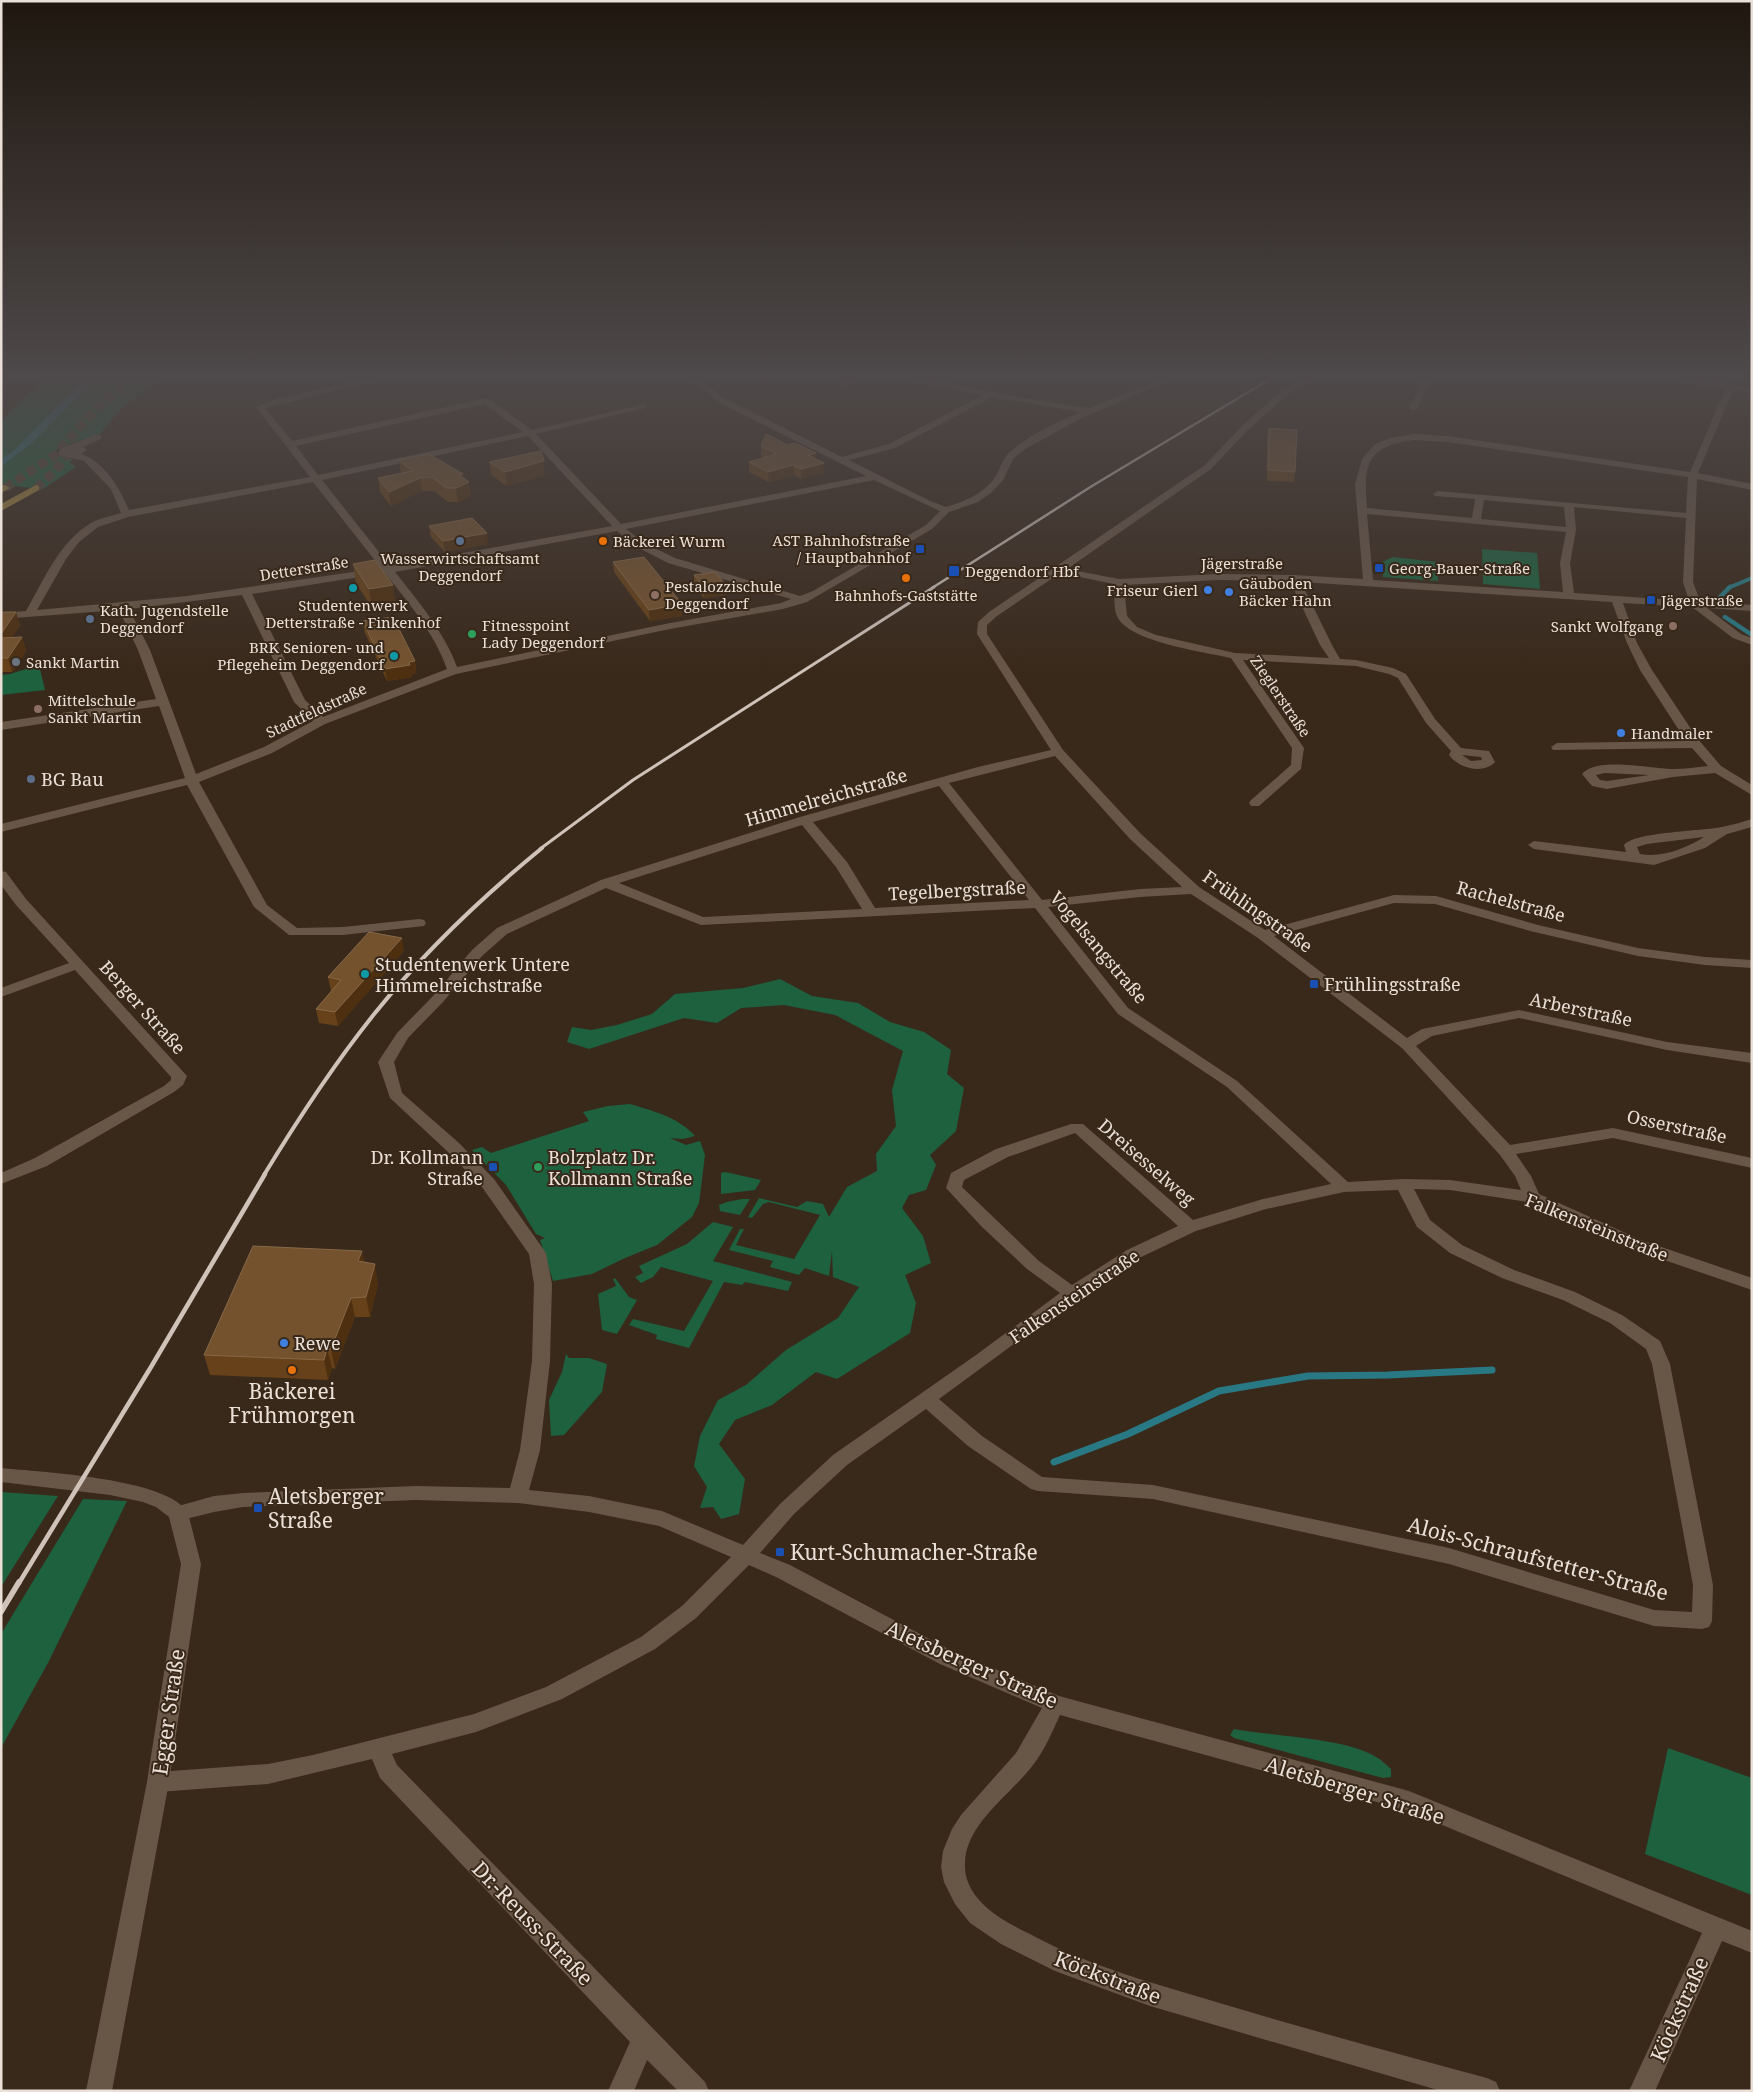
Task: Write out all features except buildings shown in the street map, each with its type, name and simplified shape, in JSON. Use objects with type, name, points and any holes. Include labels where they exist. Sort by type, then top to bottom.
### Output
[{"type":"highway","points":[[1,508],[36,488]]},
{"type":"highway","points":[[1,498],[21,489]]},
{"type":"street","points":[[104,477],[115,488],[126,514]]},
{"type":"street","points":[[30,614],[61,558],[75,540],[95,525],[126,514],[325,477]]},
{"type":"street","points":[[571,477],[620,528],[643,548],[658,556],[803,600]]},
{"type":"street","name":"Detterstraße","points":[[1,616],[122,608],[246,592],[390,570],[620,528],[871,477]]},
{"type":"street","points":[[875,477],[925,502],[946,510],[968,503],[986,493],[1000,477]]},
{"type":"street","points":[[1058,570],[1194,477]]},
{"type":"street","points":[[1362,477],[1360,484],[1368,582]]},
{"type":"street","points":[[1693,477],[1688,582],[1696,605],[1737,636],[1752,642]]},
{"type":"street","points":[[1701,477],[1752,487]]},
{"type":"street","points":[[314,479],[385,567],[390,570],[414,602],[448,656],[453,672]]},
{"type":"street","points":[[1438,494],[1692,516]]},
{"type":"street","points":[[1476,521],[1480,497]]},
{"type":"street","points":[[1568,595],[1565,563],[1571,530],[1569,504]]},
{"type":"street","name":"Stadtfeldstraße","points":[[1,828],[192,780],[268,750],[321,722],[416,684],[453,672],[670,626],[783,606],[803,600],[817,594],[929,527],[946,510]]},
{"type":"street","points":[[1363,511],[1571,530]]},
{"type":"street","name":"Jägerstraße","points":[[1058,570],[1119,582],[1218,577],[1294,578],[1752,608]]},
{"type":"street","name":"Frühlingstraße","points":[[1058,570],[993,614],[982,624],[982,634],[1058,752],[1135,836],[1194,890],[1264,935],[1407,1045],[1506,1151],[1523,1176],[1532,1197]]},
{"type":"street","points":[[1294,578],[1311,615],[1337,662]]},
{"type":"street","name":"Zieglerstraße","points":[[1119,582],[1122,617],[1133,629],[1154,637],[1235,656],[1298,748],[1297,766],[1255,803]]},
{"type":"street","points":[[246,592],[300,702],[321,722]]},
{"type":"street","points":[[1616,599],[1632,643],[1646,670],[1695,744],[1717,769],[1752,791]]},
{"type":"street","points":[[122,608],[144,650],[194,789],[230,848],[261,907],[294,932],[343,930],[419,923]]},
{"type":"street","points":[[1235,656],[1367,664],[1393,670],[1402,676],[1430,721],[1457,751]]},
{"type":"street","points":[[1,726],[162,702]]},
{"type":"street","points":[[1557,747],[1695,744]]},
{"type":"street","name":"Himmelreichstraße","points":[[518,1496],[530,1450],[541,1361],[543,1284],[537,1253],[488,1183],[453,1147],[395,1095],[386,1062],[402,1036],[438,998],[477,952],[502,931],[606,883],[805,820],[1058,752]]},
{"type":"street","points":[[1673,773],[1594,770],[1588,774],[1596,783],[1607,785],[1673,773],[1717,769]]},
{"type":"street","name":"Vogelsangstraße","points":[[942,782],[1123,1012],[1232,1084],[1344,1187]]},
{"type":"street","name":"Tegelbergstraße","points":[[805,820],[842,865],[871,914]]},
{"type":"street","points":[[1634,857],[1630,845],[1645,840],[1722,831],[1752,823]]},
{"type":"street","points":[[1534,845],[1654,860],[1700,845],[1722,831]]},
{"type":"street","name":"Berger Straße","points":[[1,876],[21,902],[77,965],[179,1076],[178,1082],[169,1089],[41,1162],[1,1179]]},
{"type":"street","name":"Tegelbergstraße","points":[[606,883],[701,921],[871,914],[1038,904],[1140,893],[1194,890]]},
{"type":"street","name":"Rachelstraße","points":[[1264,935],[1394,899],[1436,900],[1535,928],[1638,952],[1706,961],[1752,964]]},
{"type":"street","points":[[1,993],[77,965]]},
{"type":"street","name":"Arberstraße","points":[[1407,1045],[1428,1032],[1520,1014],[1667,1046],[1752,1058]]},
{"type":"street","name":"Dreisesselweg","points":[[1072,1293],[1033,1265],[988,1223],[954,1188],[957,1177],[1002,1153],[1076,1127],[1190,1227]]},
{"type":"street","name":"Osserstraße","points":[[1506,1151],[1613,1133],[1752,1163]]},
{"type":"street","name":"Falkensteinstraße","points":[[746,1555],[787,1509],[840,1460],[1072,1293],[1133,1254],[1190,1227],[1263,1204],[1344,1187],[1403,1184],[1450,1185],[1532,1197],[1635,1244],[1752,1284]]},
{"type":"street","name":"Alois-Schraufstetter-Straße","points":[[927,1399],[975,1441],[1038,1484],[1154,1492],[1449,1556],[1654,1618],[1702,1621],[1703,1585],[1662,1364],[1654,1345],[1616,1318],[1570,1296],[1508,1274],[1456,1249],[1423,1223],[1403,1184]]},
{"type":"street","points":[[1,1475],[110,1488],[146,1495],[163,1502],[178,1513]]},
{"type":"street","name":"Aletsberger Straße","points":[[178,1513],[214,1504],[258,1499],[416,1493],[518,1496],[589,1504],[662,1519],[782,1571],[947,1658],[1055,1704],[1409,1802],[1752,1942]]},
{"type":"street","name":"Egger Straße","points":[[99,2091],[158,1782],[191,1564],[178,1513]]},
{"type":"street","points":[[158,1782],[268,1774],[379,1749],[476,1723],[554,1693],[648,1643],[689,1612],[746,1555]]},
{"type":"street","name":"Köckstraße","points":[[1055,1704],[1025,1760],[980,1807],[962,1834],[955,1851],[953,1867],[958,1888],[982,1920],[1036,1949],[1079,1969],[1140,1992],[1487,2091]]},
{"type":"street","name":"Dr.-Reuss-Straße","points":[[379,1749],[388,1771],[696,2091]]},
{"type":"street","name":"Köckstraße","points":[[1642,2091],[1716,1928]]},
{"type":"street","points":[[621,2091],[644,2039]]},
{"type":"green space","points":[[1,477],[62,477],[43,489],[5,485],[1,487]]},
{"type":"green space","points":[[1482,549],[1537,553],[1540,589],[1483,584]]},
{"type":"green space","points":[[1393,557],[1438,562],[1438,581],[1383,577],[1382,562]]},
{"type":"green space","points":[[39,665],[45,690],[1,695],[1,675]]},
{"type":"green space","points":[[780,979],[812,996],[858,1003],[890,1022],[924,1032],[951,1050],[947,1074],[964,1088],[956,1131],[930,1155],[936,1165],[926,1190],[909,1195],[902,1208],[923,1236],[931,1263],[905,1275],[916,1303],[910,1333],[837,1379],[816,1372],[772,1405],[735,1420],[719,1444],[745,1479],[739,1514],[721,1519],[713,1507],[700,1508],[707,1487],[694,1466],[700,1436],[718,1400],[746,1385],[786,1350],[838,1318],[859,1287],[833,1277],[832,1251],[829,1276],[805,1268],[799,1275],[770,1267],[773,1261],[729,1250],[740,1229],[744,1229],[736,1245],[794,1259],[820,1215],[769,1202],[763,1204],[752,1218],[748,1217],[759,1198],[797,1207],[807,1201],[823,1204],[829,1217],[847,1187],[877,1171],[876,1154],[896,1126],[892,1090],[903,1051],[835,1015],[784,1005],[741,1008],[717,1023],[684,1018],[589,1049],[567,1042],[572,1027],[591,1030],[617,1025],[652,1014],[675,994],[743,988]]},
{"type":"green space","points":[[630,1104],[673,1119],[695,1136],[683,1139],[670,1138],[686,1145],[700,1141],[705,1155],[699,1203],[692,1217],[657,1245],[592,1274],[553,1281],[540,1240],[545,1238],[536,1234],[506,1185],[472,1150],[482,1147],[491,1153],[589,1121],[583,1112],[608,1106]]},
{"type":"green space","points":[[725,1172],[761,1180],[755,1190],[721,1194],[721,1173]]},
{"type":"green space","points":[[742,1199],[750,1199],[740,1215],[720,1211],[719,1205]]},
{"type":"green space","points":[[713,1222],[733,1227],[713,1261],[792,1282],[788,1291],[745,1282],[742,1285],[724,1282],[689,1348],[656,1339],[657,1335],[629,1325],[633,1319],[684,1331],[713,1281],[661,1267],[653,1277],[641,1283],[635,1277],[643,1273],[639,1266],[687,1244]]},
{"type":"green space","points":[[615,1278],[629,1297],[637,1300],[617,1334],[602,1330],[598,1294],[616,1286],[613,1279]]},
{"type":"green space","points":[[566,1354],[569,1358],[589,1358],[607,1364],[602,1392],[564,1435],[551,1436],[549,1400],[562,1372]]},
{"type":"green space","points":[[1,1492],[58,1496],[1,1587]]},
{"type":"green space","points":[[83,1499],[127,1501],[49,1661],[1,1748],[1,1634]]},
{"type":"green space","points":[[1234,1729],[1308,1738],[1347,1746],[1363,1751],[1380,1760],[1391,1769],[1391,1777],[1383,1778],[1234,1738],[1230,1735]]},
{"type":"green space","points":[[1668,1748],[1752,1778],[1752,1895],[1645,1854]]},
{"type":"waterway","points":[[1730,587],[1752,578]]},
{"type":"waterway","points":[[1718,599],[1730,587]]},
{"type":"waterway","points":[[1725,617],[1752,635]]},
{"type":"waterway","points":[[1054,1462],[1128,1434],[1219,1391],[1308,1376],[1388,1375],[1492,1370]]},
{"type":"tunnel","points":[[5,488],[22,477]]},
{"type":"tunnel","points":[[36,488],[49,477]]},
{"type":"railway","points":[[932,588],[1108,477]]},
{"type":"railway","points":[[540,849],[633,780],[934,587]]},
{"type":"railway","points":[[264,1175],[331,1072],[394,990],[454,926],[542,848]]},
{"type":"railway","points":[[19,1583],[151,1367],[265,1174]]},
{"type":"railway","points":[[1,1612],[19,1582]]},
{"type":"place","name":"Wasserwirtschaftsamt Deggendorf","points":[[460,541]]},
{"type":"place","name":"Bäckerei Wurm","points":[[603,541]]},
{"type":"place","name":"AST Bahnhofstraße / Hauptbahnhof","points":[[920,549]]},
{"type":"place","name":"Georg-Bauer-Straße","points":[[1379,568]]},
{"type":"place","name":"Deggendorf Hbf","points":[[954,571]]},
{"type":"place","name":"Bahnhofs-Gaststätte","points":[[906,578]]},
{"type":"place","name":"Studentenwerk Detterstraße - Finkenhof","points":[[353,588]]},
{"type":"place","name":"Friseur Gierl","points":[[1208,590]]},
{"type":"place","name":"Gäuboden Bäcker Hahn","points":[[1229,592]]},
{"type":"place","name":"Pestalozzischule Deggendorf","points":[[655,595]]},
{"type":"place","name":"Jägerstraße","points":[[1651,600]]},
{"type":"place","name":"Kath. Jugendstelle Deggendorf","points":[[90,619]]},
{"type":"place","name":"Sankt Wolfgang","points":[[1673,626]]},
{"type":"place","name":"Fitnesspoint Lady Deggendorf","points":[[472,634]]},
{"type":"place","name":"BRK Senioren- und Pflegeheim Deggendorf","points":[[394,656]]},
{"type":"place","name":"Sankt Martin","points":[[16,662]]},
{"type":"place","name":"Mittelschule Sankt Martin","points":[[38,709]]},
{"type":"place","name":"Handmaler","points":[[1621,733]]},
{"type":"place","name":"BG Bau","points":[[31,779]]},
{"type":"place","name":"Studentenwerk Untere Himmelreichstraße","points":[[365,974]]},
{"type":"place","name":"Frühlingsstraße","points":[[1314,984]]},
{"type":"place","name":"Dr. Kollmann Straße","points":[[493,1167]]},
{"type":"place","name":"Bolzplatz Dr. Kollmann Straße","points":[[538,1167]]},
{"type":"place","name":"Rewe","points":[[284,1343]]},
{"type":"place","name":"Bäckerei Frühmorgen","points":[[292,1370]]},
{"type":"place","name":"Aletsberger Straße","points":[[258,1508]]},
{"type":"place","name":"Kurt-Schumacher-Straße","points":[[780,1552]]}]
